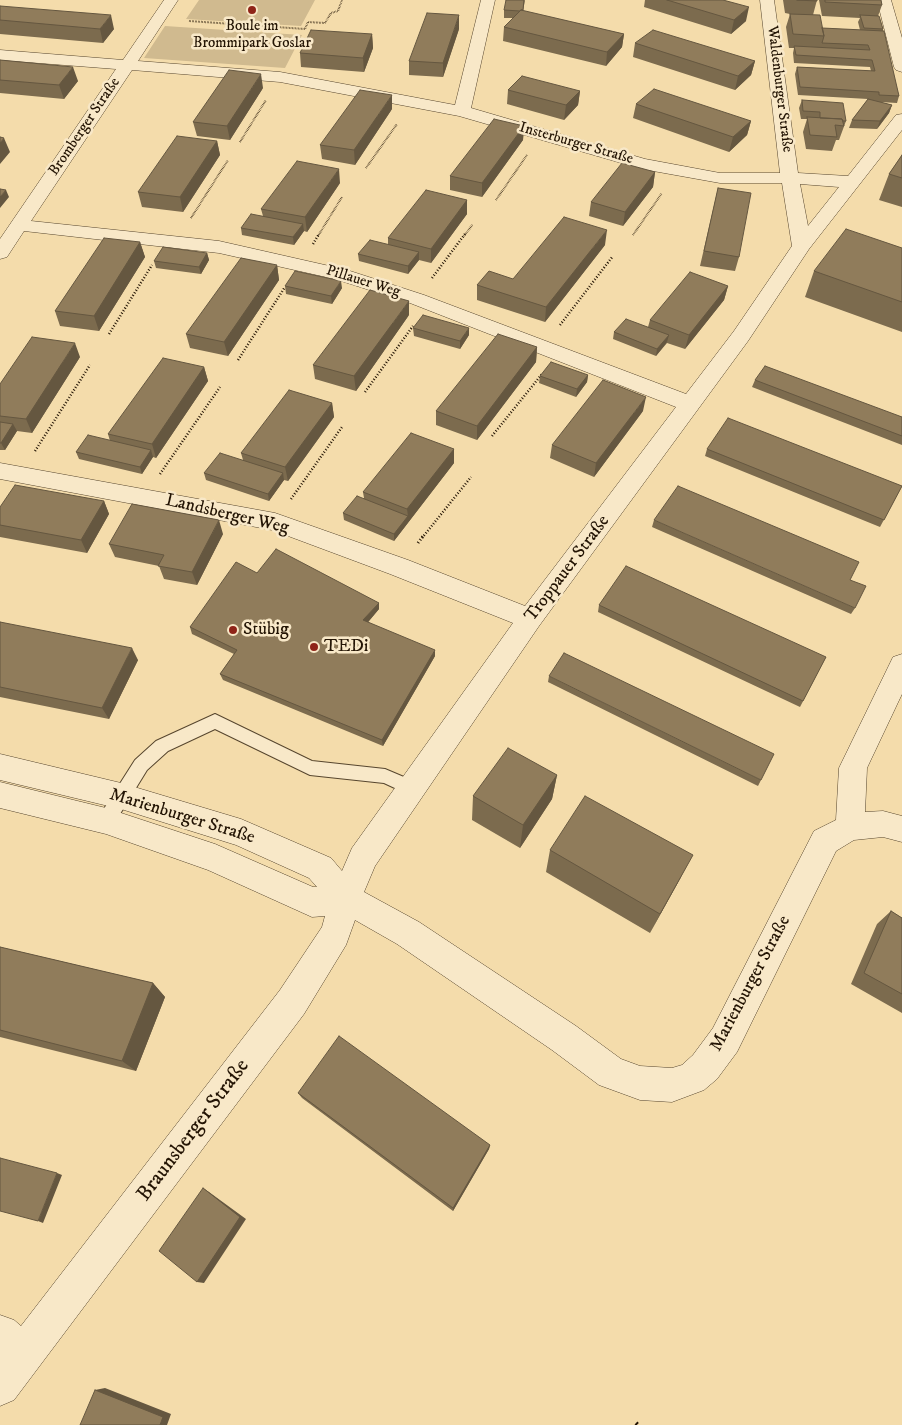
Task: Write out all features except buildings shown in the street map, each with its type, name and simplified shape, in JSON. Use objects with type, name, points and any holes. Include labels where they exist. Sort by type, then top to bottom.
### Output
[{"type":"street","name":"Bromberger Straße","points":[[0,253],[171,0]]},
{"type":"street","points":[[462,111],[488,0]]},
{"type":"street","name":"Waldenburger Straße","points":[[767,0],[790,178]]},
{"type":"street","points":[[884,0],[902,67]]},
{"type":"street","name":"Insterburger Straße","points":[[0,55],[280,78],[462,111],[642,164],[720,178],[790,178]]},
{"type":"street","name":"Troppauer Straße","points":[[346,899],[363,858],[530,619],[741,336],[802,246],[902,119]]},
{"type":"street","points":[[802,246],[790,178],[852,182]]},
{"type":"street","name":"Pillauer Weg","points":[[20,226],[219,247],[340,274],[423,301],[690,404]]},
{"type":"street","name":"Landsberger Weg","points":[[10,472],[275,522],[399,567],[530,619]]},
{"type":"street","points":[[850,827],[853,768],[902,665]]},
{"type":"street","name":"Marienburger Straße","points":[[0,767],[121,796],[241,833],[320,868],[346,899],[408,933],[564,1038],[611,1073],[640,1084],[672,1085],[692,1078],[705,1067],[725,1040],[825,841],[850,827],[883,824],[902,829]]},
{"type":"street","name":"Marienburger Straße","points":[[0,795],[106,821],[215,858],[312,902],[346,899]]},
{"type":"street","name":"Braunsberger Straße","points":[[0,1386],[12,1344],[292,1002],[335,934],[346,899]]},
{"type":"lane","points":[[106,821],[141,766],[162,746],[215,721],[310,768],[386,776],[412,788]]},
{"type":"path","points":[[158,19],[305,28],[308,22],[325,23],[332,13],[338,11],[342,0]]},
{"type":"path","points":[[240,142],[280,78]]},
{"type":"path","points":[[366,168],[413,101]]},
{"type":"path","points":[[496,200],[542,134]]},
{"type":"path","points":[[108,334],[228,160]]},
{"type":"path","points":[[632,235],[678,171]]},
{"type":"path","points":[[365,392],[473,224]]},
{"type":"path","points":[[492,436],[613,256]]},
{"type":"path","points":[[10,472],[90,365]]},
{"type":"path","points":[[144,497],[220,387]]},
{"type":"path","points":[[275,522],[342,427]]},
{"type":"path","points":[[399,567],[471,477]]},
{"type":"shaded area","name":"Boule im Brommipark Goslar","points":[[199,0],[315,0],[301,26],[186,19]]},
{"type":"shaded area","points":[[165,26],[302,35],[285,68],[144,58]]},
{"type":"place","name":"Boule im Brommipark Goslar","points":[[252,10]]},
{"type":"place","name":"Stübig","points":[[233,630]]},
{"type":"place","name":"TEDi","points":[[314,647]]}]
